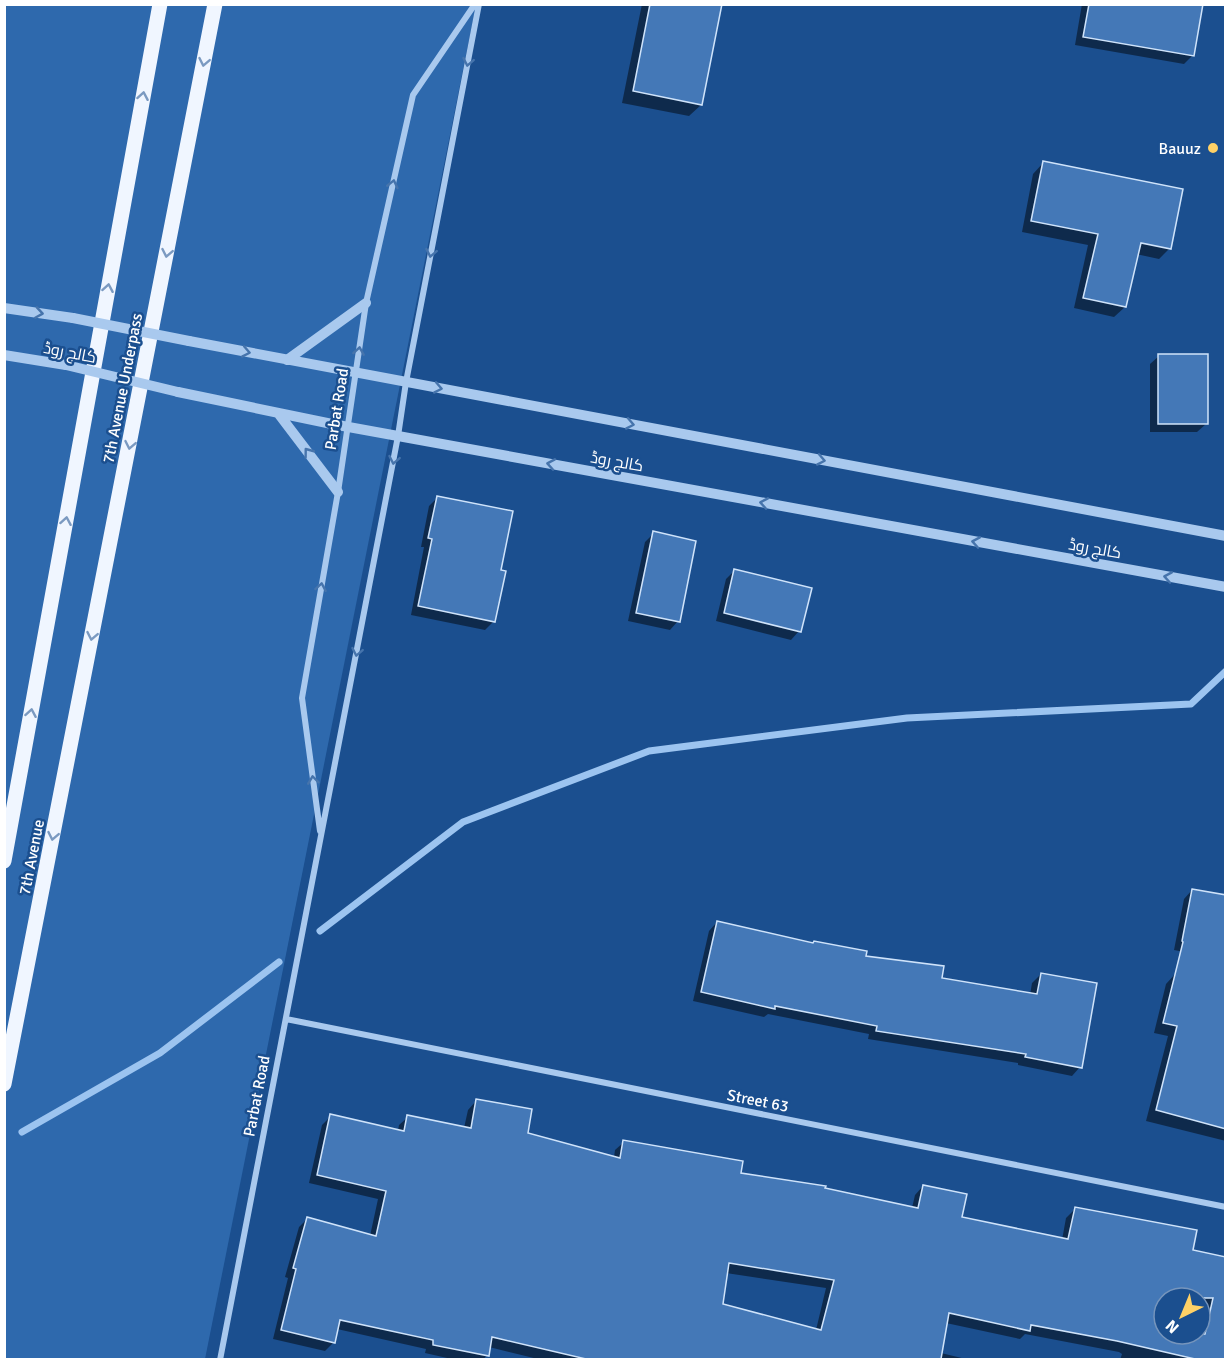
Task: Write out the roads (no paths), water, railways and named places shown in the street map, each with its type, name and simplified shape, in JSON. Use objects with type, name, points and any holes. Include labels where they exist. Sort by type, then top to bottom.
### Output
[{"type":"main road","name":"7th Avenue Underpass","points":[[21,771],[160,4]]},
{"type":"main road","name":"7th Avenue Underpass","points":[[65,778],[215,4]]},
{"type":"main road","name":"7th Avenue","points":[[4,861],[21,771]]},
{"type":"main road","name":"7th Avenue","points":[[4,1084],[65,778]]},
{"type":"street","name":"Parbat Road","points":[[321,838],[302,698],[338,492],[366,303],[413,95],[477,4]]},
{"type":"street","name":"Parbat Road","points":[[219,1359],[398,436],[406,382],[477,4]]},
{"type":"street","points":[[287,360],[366,303]]},
{"type":"street","name":"کالج روڈ","points":[[5,308],[73,318],[1226,536]]},
{"type":"street","name":"کالج روڈ","points":[[4,355],[66,365],[178,392],[347,427],[1226,587]]},
{"type":"street","points":[[278,413],[338,492]]},
{"type":"street","name":"Street 63","points":[[286,1019],[1226,1207]]},
{"type":"waterway","points":[[320,931],[463,822],[649,751],[907,718],[1191,704],[1226,671]]},
{"type":"waterway","points":[[22,1132],[160,1053],[279,962]]},
{"type":"place","name":"Bauuz","points":[[1213,148]]}]
